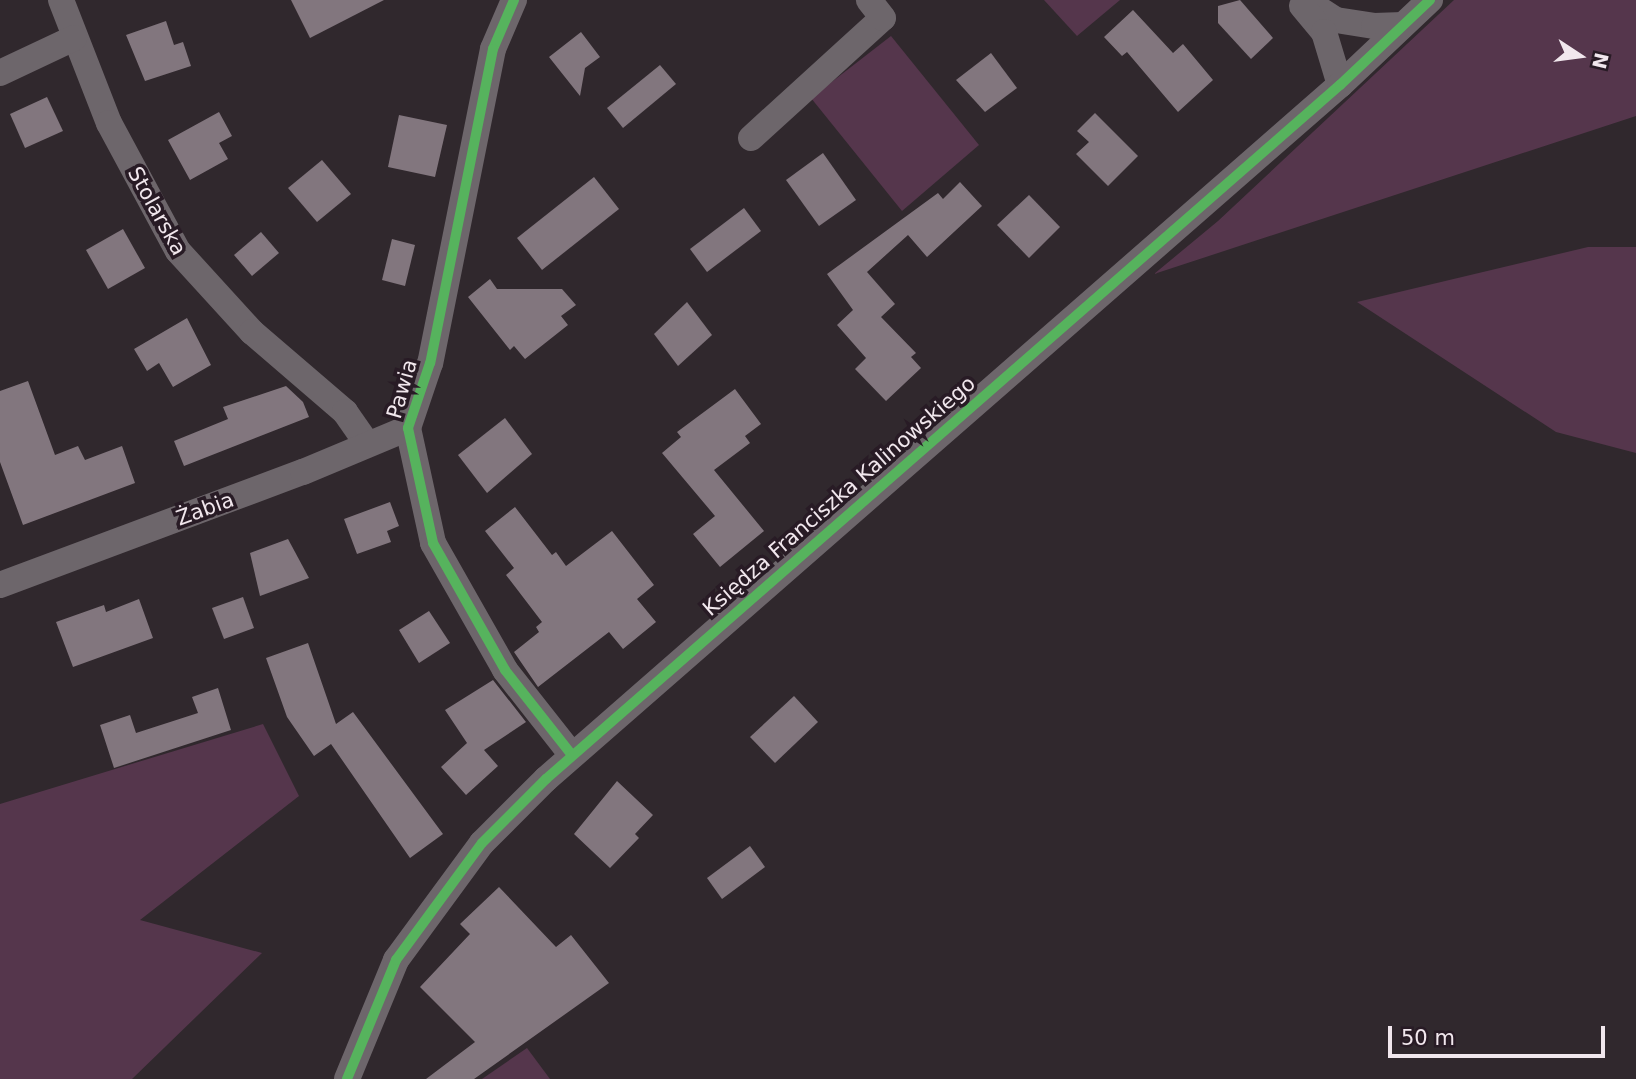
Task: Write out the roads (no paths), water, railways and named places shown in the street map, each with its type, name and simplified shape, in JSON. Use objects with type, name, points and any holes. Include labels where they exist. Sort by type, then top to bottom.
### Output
[{"type":"street","name":"Stolarska","points":[[61,0],[109,123],[178,251],[252,332],[345,412],[367,444]]},
{"type":"street","name":"Pawia","points":[[514,0],[493,49],[435,340],[408,428],[433,543],[505,670],[572,755]]},
{"type":"street","points":[[751,138],[883,18],[869,0]]},
{"type":"street","points":[[1297,0],[1324,32],[1340,85]]},
{"type":"street","points":[[1305,0],[1336,20],[1374,26],[1403,25]]},
{"type":"street","name":"Księdza Franciszka Kalinowskiego","points":[[347,1079],[396,960],[432,906],[482,843],[572,755],[1340,85],[1430,0]]},
{"type":"street","points":[[0,73],[74,38]]},
{"type":"street","name":"Żabia","points":[[0,585],[303,472],[408,428]]}]
